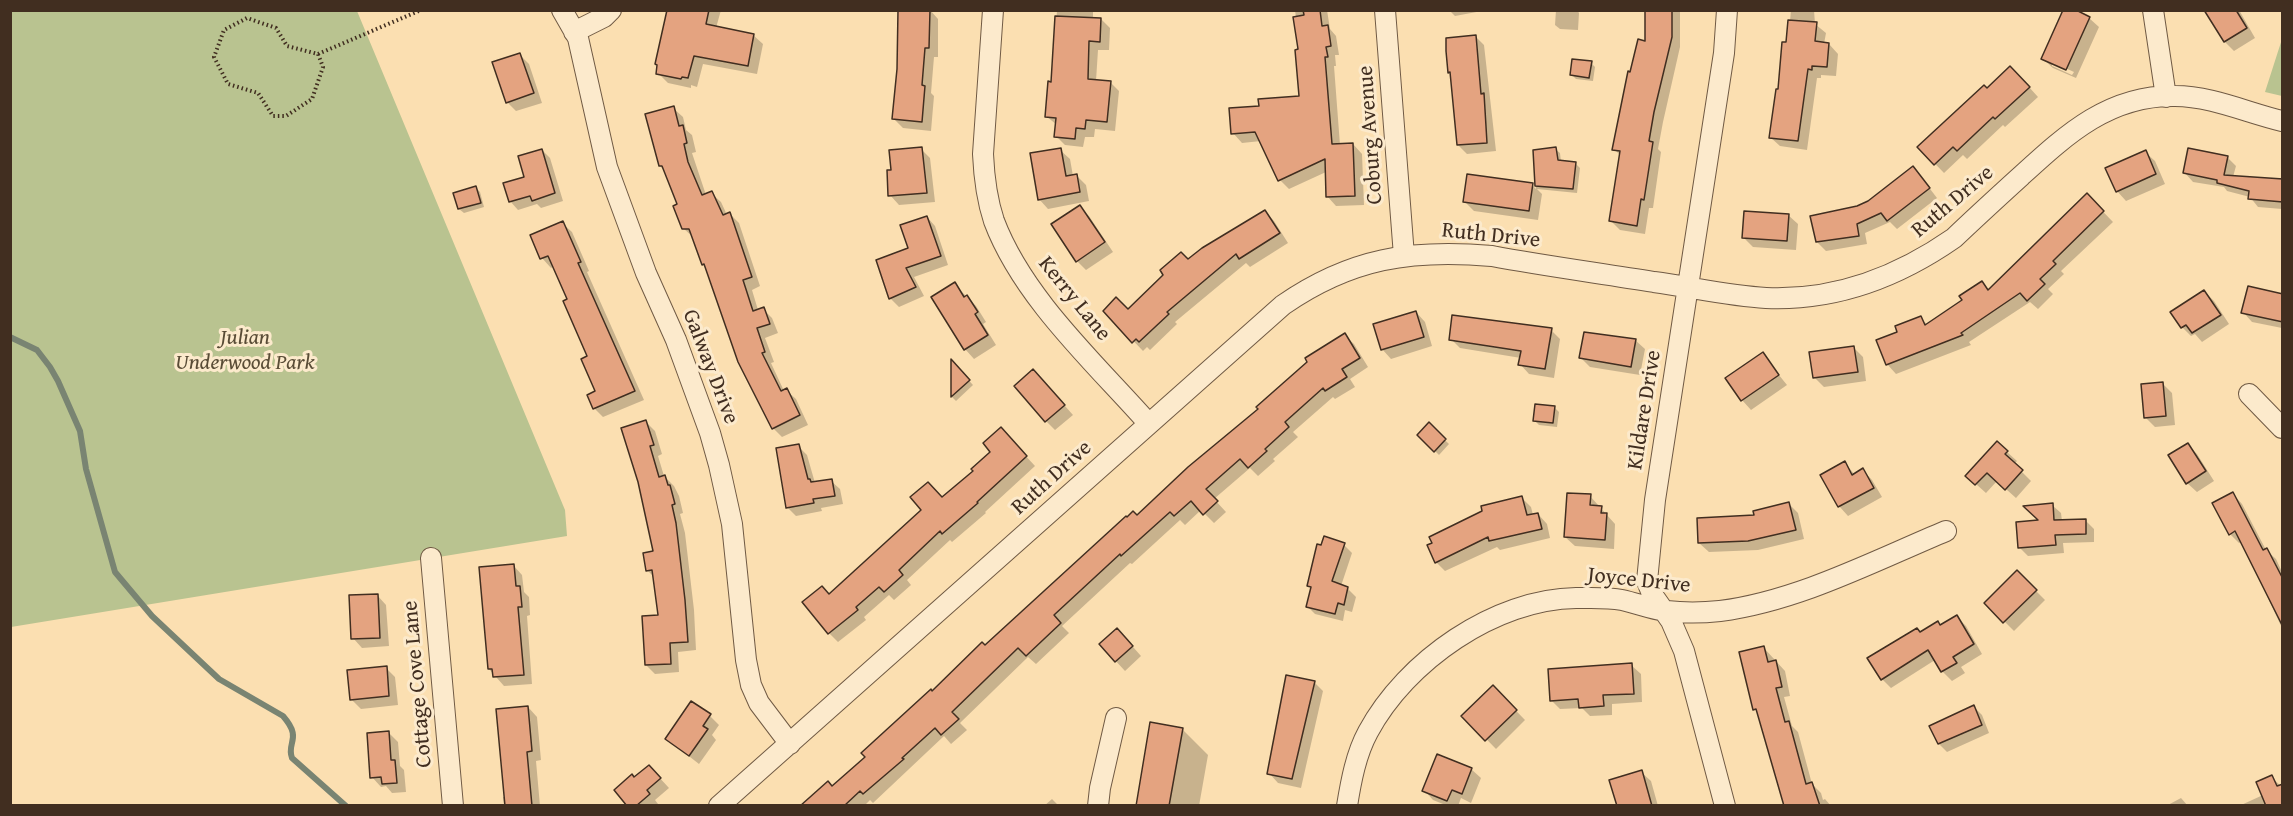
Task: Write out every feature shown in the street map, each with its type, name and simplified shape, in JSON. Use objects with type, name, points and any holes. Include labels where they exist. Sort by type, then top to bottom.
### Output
[{"type":"street","name":"Galway Drive","points":[[562,10],[578,38],[607,167],[646,273],[676,340],[720,465],[732,524],[746,660],[751,685],[759,703],[790,744]]},
{"type":"street","points":[[574,32],[604,17],[611,10]]},
{"type":"street","name":"Kerry Lane","points":[[993,10],[982,154],[984,177],[994,220],[1008,253],[1024,281],[1149,424]]},
{"type":"street","name":"Coburg Avenue","points":[[1385,10],[1404,256]]},
{"type":"street","name":"Kildare Drive","points":[[1725,806],[1684,651],[1671,621],[1652,594],[1647,581],[1648,559],[1725,53],[1727,10]]},
{"type":"street","points":[[2153,10],[2166,97]]},
{"type":"street","name":"Ruth Drive","points":[[720,806],[1283,305],[1301,292],[1361,265],[1404,256],[1450,252],[1491,256],[1765,298],[1834,292],[1883,278],[1910,266],[1954,238],[2063,137],[2082,123],[2103,112],[2135,100],[2176,96],[2213,102],[2283,121]]},
{"type":"street","points":[[2249,394],[2283,428]]},
{"type":"street","name":"Joyce Drive","points":[[1347,806],[1357,760],[1367,734],[1384,705],[1401,684],[1424,663],[1471,629],[1508,612],[1545,601],[1575,598],[1619,600],[1664,611],[1719,611],[1779,599],[1946,531]]},
{"type":"street","name":"Cottage Cove Lane","points":[[431,558],[453,806]]},
{"type":"street","points":[[1098,806],[1116,718]]},
{"type":"path","points":[[318,54],[324,67],[312,99],[286,116],[273,116],[258,93],[228,84],[214,57],[224,30],[247,18],[276,28],[287,46],[318,54],[421,10]]},
{"type":"green space","name":"Julian Underwood Park","points":[[11,11],[357,11],[565,510],[567,536],[11,627]]},
{"type":"green space","points":[[2282,39],[2282,96],[2265,92]]},
{"type":"building","points":[[667,10],[709,10],[706,24],[754,34],[748,66],[694,56],[688,78],[682,77],[681,79],[656,74],[657,65],[655,64]]},
{"type":"building","points":[[898,10],[930,10],[929,48],[925,48],[922,85],[925,86],[922,122],[892,119],[897,69]]},
{"type":"building","points":[[1303,10],[1320,10],[1322,26],[1328,25],[1331,46],[1326,47],[1328,57],[1325,57],[1332,144],[1353,143],[1355,196],[1326,197],[1325,159],[1278,181],[1255,132],[1231,134],[1229,108],[1259,106],[1258,99],[1299,96],[1295,50],[1298,49],[1293,17],[1304,15]]},
{"type":"building","points":[[1645,10],[1672,10],[1672,37],[1654,112],[1649,141],[1653,142],[1644,200],[1641,199],[1637,226],[1609,221],[1620,151],[1612,150],[1628,71],[1630,72],[1638,39],[1645,41]]},
{"type":"building","points":[[2063,10],[2076,10],[2090,17],[2066,70],[2041,59]]},
{"type":"building","points":[[2204,10],[2236,10],[2247,28],[2224,42]]},
{"type":"building","points":[[1055,16],[1101,18],[1100,42],[1089,41],[1088,79],[1111,81],[1107,122],[1086,120],[1085,129],[1076,128],[1075,139],[1054,137],[1056,118],[1045,117],[1048,81],[1051,82]]},
{"type":"building","points":[[1788,20],[1817,22],[1815,41],[1829,43],[1827,67],[1812,66],[1812,70],[1808,69],[1798,141],[1769,138],[1776,89],[1778,89],[1782,42],[1786,42]]},
{"type":"building","points":[[1476,35],[1481,94],[1484,93],[1487,143],[1457,145],[1446,38]]},
{"type":"building","points":[[520,53],[534,93],[506,103],[492,62]]},
{"type":"building","points":[[1572,59],[1592,61],[1589,78],[1570,75]]},
{"type":"building","points":[[2010,66],[2030,87],[1995,119],[1993,117],[1957,151],[1953,147],[1934,165],[1917,147],[1984,85],[1987,88]]},
{"type":"building","points":[[674,106],[679,126],[683,125],[688,162],[702,195],[712,191],[723,215],[730,212],[752,277],[743,280],[753,311],[764,307],[770,324],[757,328],[765,352],[762,353],[781,391],[787,388],[800,415],[772,429],[738,362],[704,264],[702,265],[689,229],[682,229],[673,206],[677,204],[662,166],[659,166],[645,114]]},
{"type":"building","points":[[922,147],[927,193],[888,196],[887,170],[891,170],[889,150]]},
{"type":"building","points":[[1556,147],[1558,160],[1576,162],[1573,189],[1535,186],[1533,150]]},
{"type":"building","points":[[1061,148],[1066,176],[1077,174],[1080,192],[1038,200],[1030,153]]},
{"type":"building","points":[[2188,148],[2228,156],[2224,175],[2283,179],[2283,202],[2248,199],[2249,191],[2217,183],[2217,180],[2183,173]]},
{"type":"building","points":[[542,149],[555,193],[532,201],[530,196],[509,202],[503,183],[524,177],[518,156]]},
{"type":"building","points":[[2146,150],[2156,174],[2116,192],[2105,168]]},
{"type":"building","points":[[1913,166],[1930,188],[1887,221],[1881,213],[1857,224],[1859,236],[1816,242],[1810,216],[1857,206],[1868,201]]},
{"type":"building","points":[[1467,174],[1533,183],[1529,211],[1463,202]]},
{"type":"building","points":[[476,186],[481,203],[458,209],[453,193]]},
{"type":"building","points":[[2087,193],[2104,211],[2053,261],[2056,264],[2040,279],[2045,284],[2027,301],[2020,293],[1961,333],[1963,335],[1886,365],[1876,340],[1897,332],[1895,326],[1921,316],[1925,325],[1962,300],[1959,296],[1982,281],[1988,290]]},
{"type":"building","points":[[1080,205],[1105,242],[1076,262],[1051,224]]},
{"type":"building","points":[[1265,210],[1280,233],[1239,259],[1236,254],[1167,312],[1169,314],[1139,342],[1136,339],[1132,343],[1103,311],[1116,297],[1128,309],[1163,275],[1160,270],[1181,252],[1188,259]]},
{"type":"building","points":[[1744,211],[1789,214],[1787,241],[1742,238]]},
{"type":"building","points":[[927,216],[941,256],[906,268],[916,287],[889,299],[876,260],[908,248],[900,225]]},
{"type":"building","points":[[563,221],[581,262],[578,263],[635,391],[593,409],[587,395],[595,391],[581,359],[587,356],[563,301],[567,299],[548,256],[540,259],[530,235]]},
{"type":"building","points":[[955,282],[964,297],[967,295],[978,312],[975,314],[988,335],[964,350],[931,297]]},
{"type":"building","points":[[2248,286],[2283,294],[2283,322],[2241,313]]},
{"type":"building","points":[[2204,290],[2221,315],[2192,333],[2186,325],[2181,328],[2170,312]]},
{"type":"building","points":[[1416,311],[1424,337],[1381,350],[1373,324]]},
{"type":"building","points":[[1452,315],[1552,328],[1545,369],[1518,365],[1521,351],[1449,340]]},
{"type":"building","points":[[1584,332],[1636,339],[1631,367],[1579,358]]},
{"type":"building","points":[[1345,333],[1360,358],[1342,369],[1347,377],[1325,391],[1323,388],[1285,422],[1289,427],[1248,468],[1240,459],[1206,489],[1218,501],[1203,515],[1191,501],[1174,516],[1170,512],[1054,615],[1061,623],[1026,656],[1018,648],[952,712],[959,719],[941,735],[935,728],[902,758],[904,759],[863,794],[860,791],[844,806],[800,806],[828,781],[832,786],[865,757],[861,753],[931,689],[932,691],[982,642],[985,645],[1126,516],[1133,511],[1137,515],[1188,467],[1258,409],[1256,407],[1307,362],[1305,358]]},
{"type":"building","points":[[1854,346],[1858,372],[1813,378],[1809,352]]},
{"type":"building","points":[[1763,352],[1779,375],[1741,401],[1725,378]]},
{"type":"building","points":[[951,359],[970,380],[951,397]]},
{"type":"building","points":[[1033,369],[1065,405],[1045,422],[1014,386]]},
{"type":"building","points":[[2163,382],[2166,416],[2144,418],[2141,384]]},
{"type":"building","points":[[1535,404],[1555,406],[1553,423],[1533,421]]},
{"type":"building","points":[[646,420],[654,445],[650,446],[659,477],[665,475],[675,504],[672,505],[685,600],[688,642],[670,643],[671,664],[645,665],[642,616],[658,615],[652,570],[646,571],[643,553],[653,551],[638,482],[621,428]]},
{"type":"building","points":[[1429,422],[1446,439],[1434,452],[1417,435]]},
{"type":"building","points":[[1001,427],[1027,456],[942,534],[940,531],[899,570],[903,575],[884,592],[879,587],[856,607],[858,610],[828,634],[802,602],[822,586],[829,594],[921,510],[910,497],[928,482],[942,497],[973,471],[971,469],[990,452],[983,443]]},
{"type":"building","points":[[1997,441],[2008,451],[2005,454],[2023,470],[2005,490],[1987,473],[1975,485],[1965,476]]},
{"type":"building","points":[[2188,443],[2206,471],[2186,484],[2168,455]]},
{"type":"building","points":[[799,444],[808,479],[811,482],[832,479],[835,496],[813,499],[814,503],[786,508],[776,448]]},
{"type":"building","points":[[1845,461],[1852,475],[1863,468],[1874,488],[1838,507],[1820,475]]},
{"type":"building","points":[[2233,492],[2263,550],[2267,548],[2283,579],[2283,627],[2235,531],[2229,535],[2212,503]]},
{"type":"building","points":[[1567,493],[1591,494],[1590,505],[1602,506],[1601,513],[1607,513],[1605,540],[1564,537]]},
{"type":"building","points":[[1522,496],[1527,515],[1538,513],[1542,529],[1489,541],[1488,537],[1435,563],[1427,545],[1432,543],[1429,537],[1482,511],[1481,506]]},
{"type":"building","points":[[1789,502],[1796,530],[1748,541],[1698,543],[1697,518],[1754,515],[1753,511]]},
{"type":"building","points":[[2053,503],[2054,520],[2086,519],[2086,534],[2055,535],[2056,545],[2018,548],[2016,522],[2038,520],[2023,506]]},
{"type":"building","points":[[1324,536],[1345,543],[1332,581],[1348,587],[1344,605],[1338,603],[1335,614],[1306,607],[1311,587],[1307,586],[1317,544],[1321,545]]},
{"type":"building","points":[[514,564],[516,586],[520,586],[522,607],[518,607],[524,675],[493,677],[492,669],[488,669],[479,567]]},
{"type":"building","points":[[2017,570],[2037,590],[2003,623],[1984,603]]},
{"type":"building","points":[[378,594],[380,638],[351,639],[349,595]]},
{"type":"building","points":[[1957,615],[1974,644],[1953,657],[1957,663],[1941,672],[1928,650],[1881,680],[1867,658],[1917,628],[1920,632],[1938,621],[1940,625]]},
{"type":"building","points":[[1117,628],[1133,646],[1115,662],[1099,644]]},
{"type":"building","points":[[1764,646],[1768,662],[1776,660],[1782,687],[1776,688],[1785,722],[1789,721],[1806,784],[1812,782],[1820,806],[1784,806],[1756,709],[1753,710],[1739,652]]},
{"type":"building","points":[[1632,663],[1634,694],[1603,695],[1604,706],[1579,708],[1578,699],[1550,701],[1548,669]]},
{"type":"building","points":[[387,666],[389,696],[350,700],[347,670]]},
{"type":"building","points":[[1286,675],[1315,681],[1292,779],[1267,774]]},
{"type":"building","points":[[1493,685],[1517,710],[1485,741],[1461,716]]},
{"type":"building","points":[[691,701],[711,714],[703,726],[708,729],[689,756],[665,739]]},
{"type":"building","points":[[1974,705],[1982,725],[1938,744],[1929,726]]},
{"type":"building","points":[[528,706],[532,751],[527,752],[532,806],[505,806],[496,709]]},
{"type":"building","points":[[1150,722],[1183,728],[1169,806],[1136,806]]},
{"type":"building","points":[[389,731],[391,760],[395,760],[397,783],[382,784],[381,777],[370,778],[367,733]]},
{"type":"building","points":[[1437,754],[1472,768],[1462,794],[1452,790],[1447,801],[1422,791]]},
{"type":"building","points":[[649,765],[661,778],[647,790],[650,794],[636,806],[627,806],[614,790],[632,774],[634,777]]},
{"type":"building","points":[[1642,770],[1652,806],[1617,806],[1609,780]]},
{"type":"building","points":[[2272,775],[2277,786],[2283,784],[2283,806],[2266,806],[2256,782]]},
{"type":"waterway","points":[[10,337],[37,350],[58,381],[80,431],[86,469],[115,572],[152,616],[219,679],[283,716],[292,730],[292,758],[346,806]]}]
